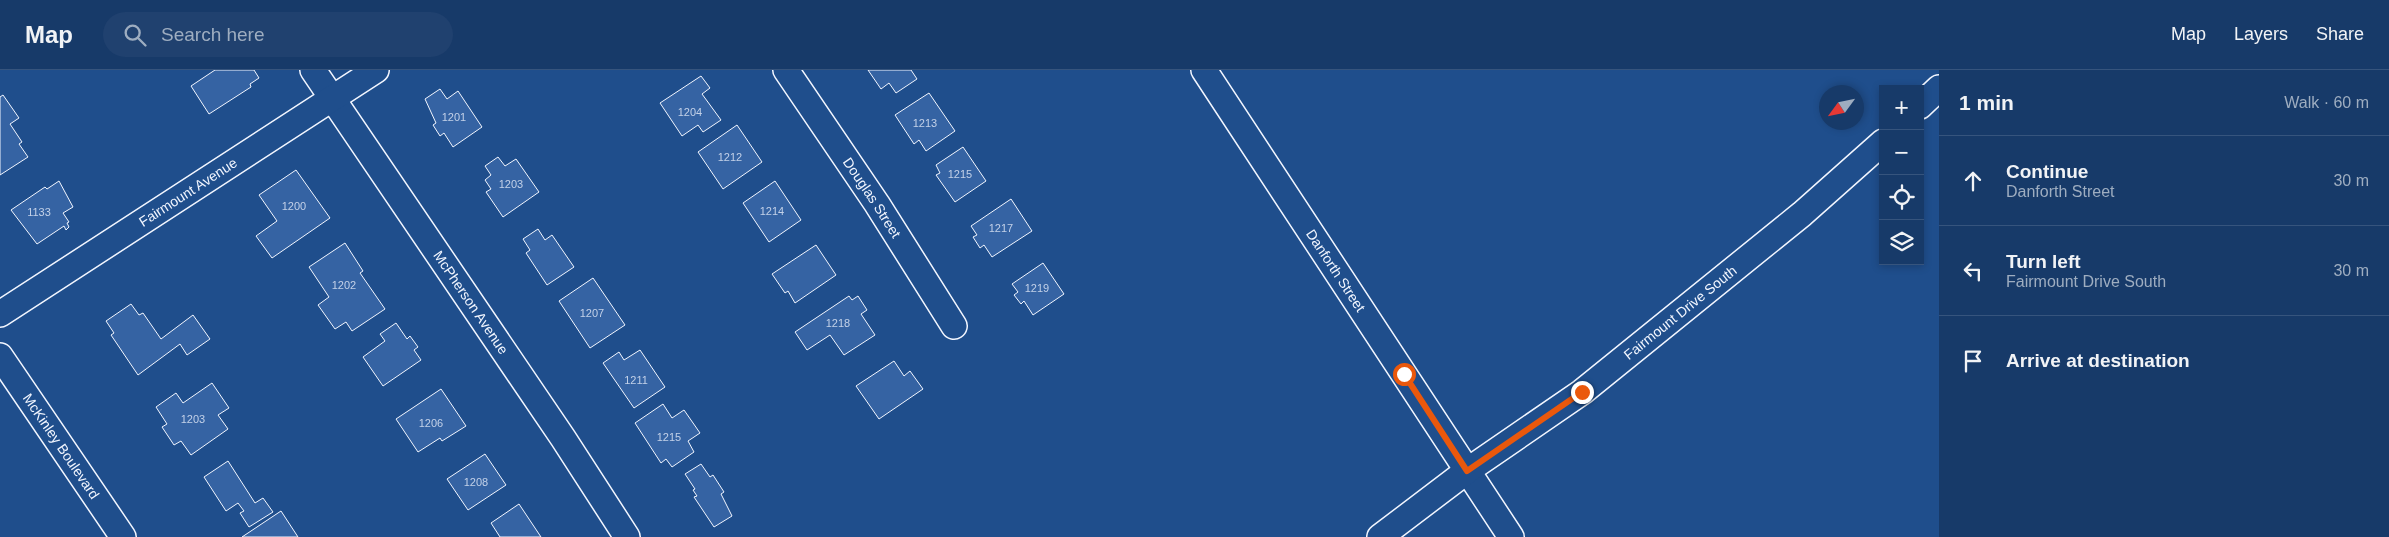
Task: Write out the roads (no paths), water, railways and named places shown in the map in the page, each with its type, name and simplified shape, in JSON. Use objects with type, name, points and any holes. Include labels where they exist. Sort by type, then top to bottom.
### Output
[{"type":"street","name":"McPherson Avenue","points":[[313,70],[563,438],[626,537]]},
{"type":"street","name":"Fairmount Avenue","points":[[0,314],[376,70]]},
{"type":"street","name":"Douglas Street","points":[[786,70],[877,204],[954,326]]},
{"type":"street","name":"Danforth Street","points":[[1204,70],[1511,537]]},
{"type":"street","points":[[1924,102],[1939,88]]},
{"type":"street","name":"Fairmount Drive South","points":[[1380,537],[1467,471],[1582,392],[1802,214],[1879,146]]},
{"type":"street","name":"McKinley Boulevard","points":[[0,356],[123,537]]}]
